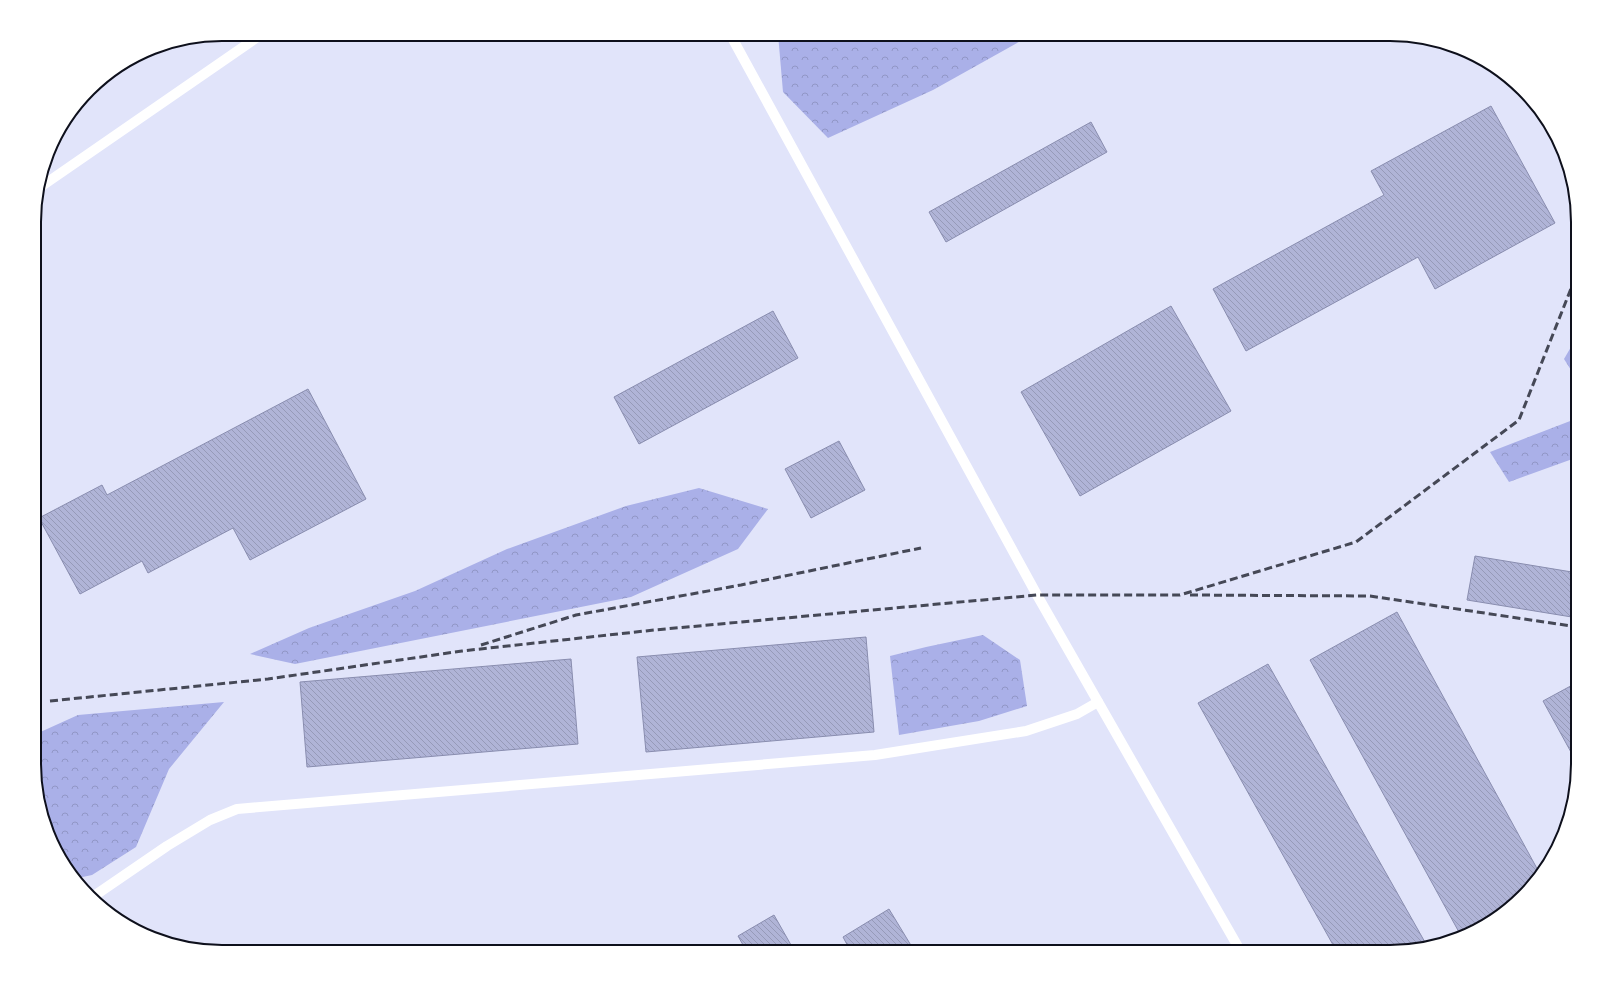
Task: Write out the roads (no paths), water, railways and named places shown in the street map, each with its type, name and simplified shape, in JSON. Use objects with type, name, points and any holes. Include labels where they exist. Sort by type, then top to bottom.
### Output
[{"type":"lane","points":[[45,183],[252,41]]},
{"type":"lane","points":[[734,41],[1037,595],[1237,945]]},
{"type":"lane","points":[[97,894],[167,846],[210,820],[237,809],[875,755],[1026,731],[1076,714],[1098,702]]},
{"type":"railway","points":[[50,701],[268,679],[462,651],[654,630],[1037,595],[1180,595],[1356,542],[1519,420],[1571,289]]},
{"type":"railway","points":[[481,645],[576,615],[741,585],[921,548]]},
{"type":"railway","points":[[1190,595],[1370,596],[1571,626]]}]
